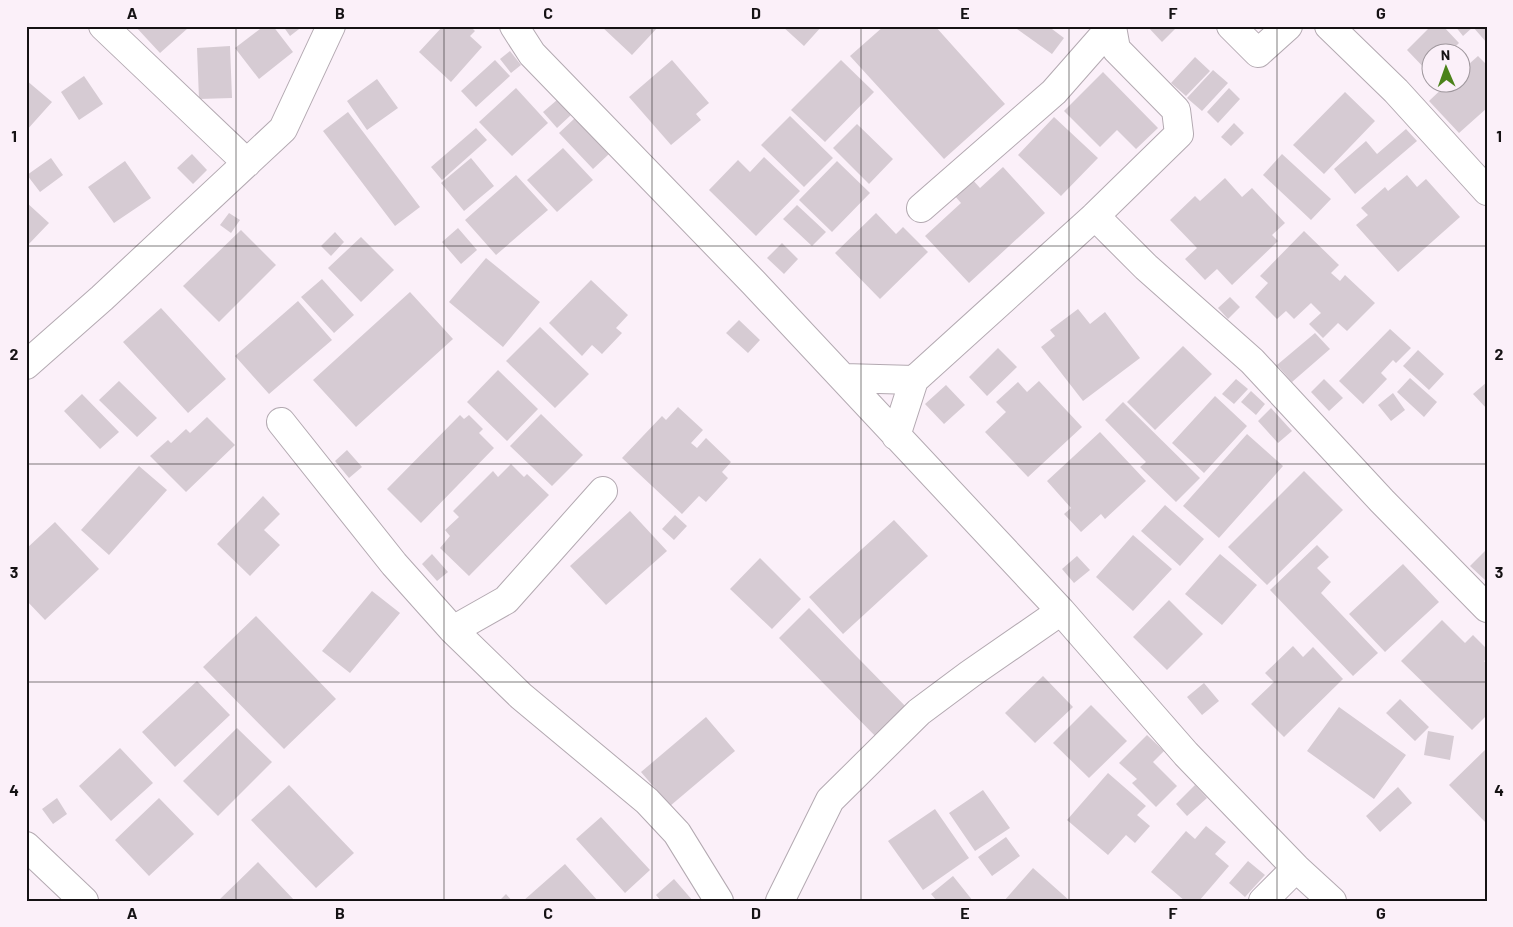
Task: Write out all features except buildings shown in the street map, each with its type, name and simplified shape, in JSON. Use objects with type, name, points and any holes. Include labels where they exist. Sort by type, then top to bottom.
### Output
[{"type":"street","points":[[103,26],[247,163]]},
{"type":"street","points":[[26,364],[102,298],[283,129],[331,26]]},
{"type":"street","points":[[514,26],[532,54],[844,378],[1061,611],[1186,754],[1296,868],[1332,901]]},
{"type":"street","points":[[1231,26],[1258,52],[1288,26]]},
{"type":"street","points":[[1329,26],[1396,91],[1487,191]]},
{"type":"street","points":[[896,436],[914,380],[1095,216],[1179,134],[1176,110],[1116,50],[1112,27]]},
{"type":"street","points":[[920,208],[1054,92],[1112,27]]},
{"type":"street","points":[[1095,216],[1146,267],[1252,361],[1382,501],[1487,608]]},
{"type":"street","points":[[844,378],[914,380]]},
{"type":"street","points":[[280,422],[394,564],[453,630],[521,696],[647,801],[677,833],[703,872],[719,901]]},
{"type":"street","points":[[453,630],[506,600],[603,491]]},
{"type":"street","points":[[780,901],[830,800],[919,712],[1061,611]]},
{"type":"street","points":[[26,846],[84,901]]},
{"type":"street","points":[[1263,901],[1296,868]]}]
